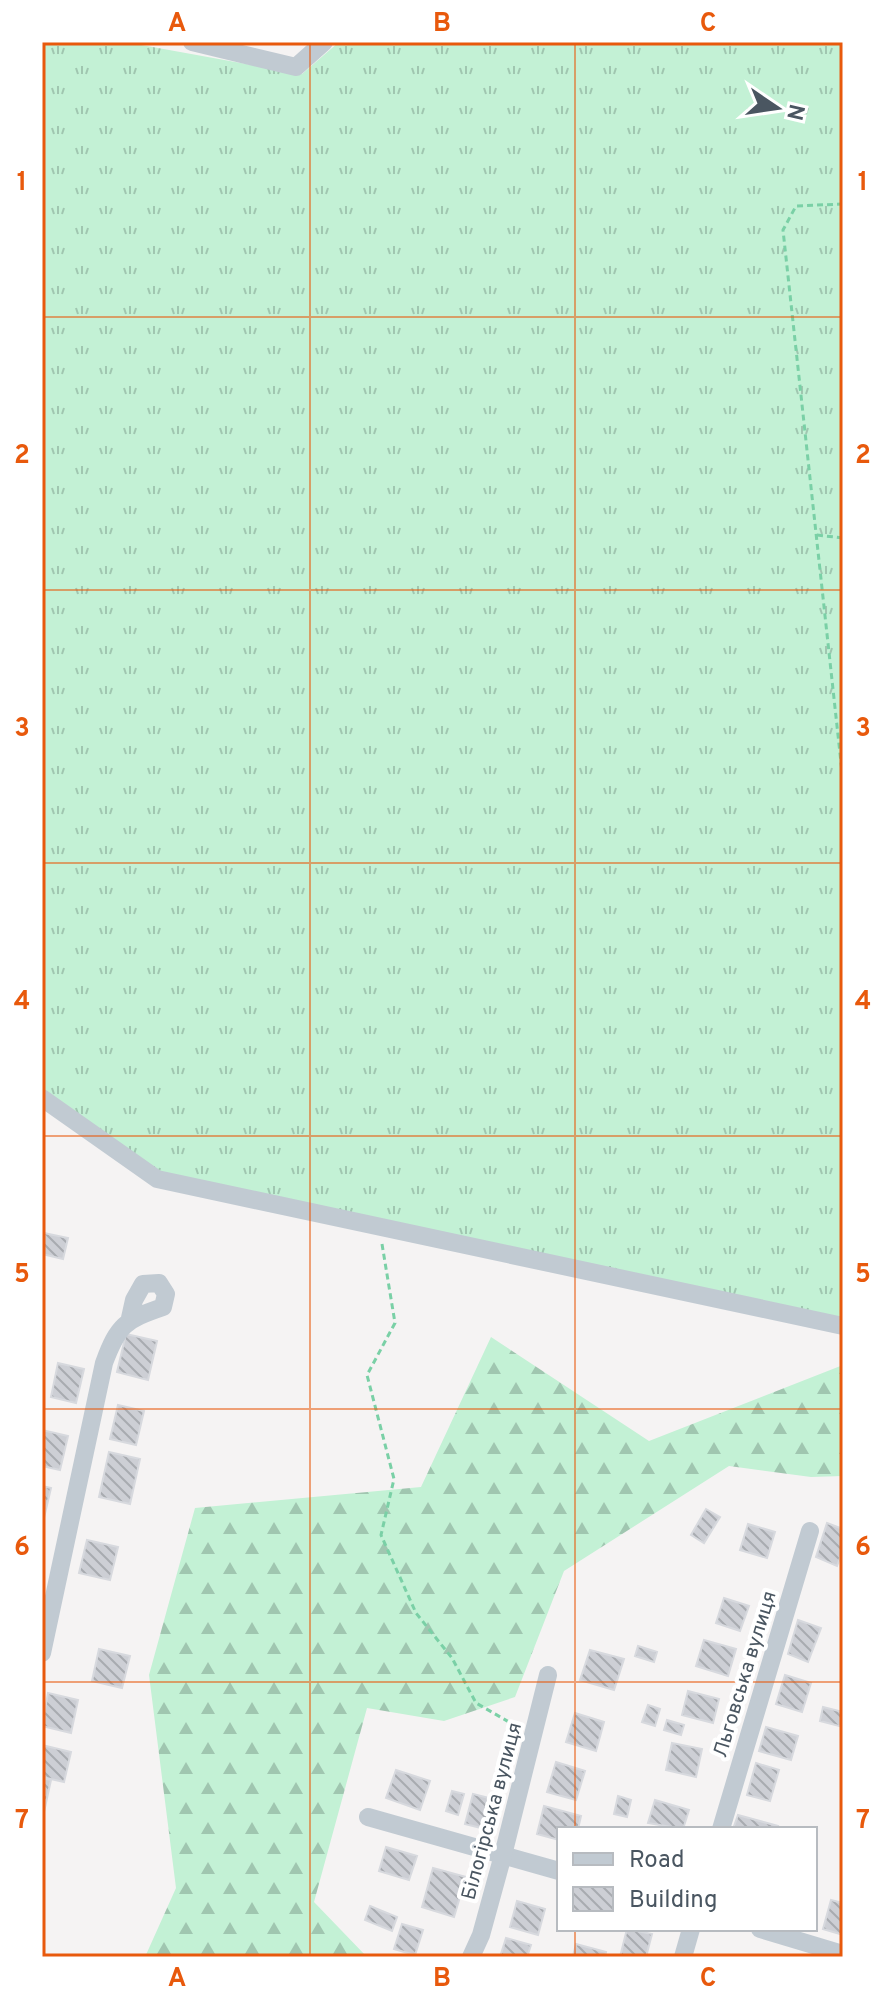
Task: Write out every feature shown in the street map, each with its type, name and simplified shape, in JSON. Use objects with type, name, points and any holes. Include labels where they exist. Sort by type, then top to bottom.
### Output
[{"type":"street","points":[[192,42],[296,67],[324,42]]},
{"type":"street","points":[[42,1098],[157,1179],[843,1326]]},
{"type":"street","points":[[42,1653],[104,1363],[115,1334],[130,1318]]},
{"type":"street","name":"Льговська вулиця","points":[[722,1827],[810,1531]]},
{"type":"street","name":"Білогірська вулиця","points":[[471,1957],[481,1935],[503,1855],[548,1675]]},
{"type":"street","points":[[368,1817],[557,1870]]},
{"type":"street","points":[[683,1957],[690,1931]]},
{"type":"street","points":[[767,1931],[843,1954]]},
{"type":"path","points":[[843,204],[796,206],[783,230],[843,781]]},
{"type":"path","points":[[817,535],[843,538]]},
{"type":"path","points":[[385,1228],[382,1245],[395,1323],[367,1375],[394,1479],[381,1535],[416,1613],[452,1658],[476,1703],[533,1736]]},
{"type":"green space","points":[[42,42],[125,42],[302,74],[339,42],[843,42],[843,1319],[160,1172],[42,1089]]},
{"type":"green space","points":[[491,1337],[649,1441],[843,1365],[843,1476],[811,1477],[729,1466],[564,1571],[515,1697],[444,1721],[367,1708],[314,1902],[367,1957],[145,1957],[176,1888],[149,1675],[195,1508],[421,1487]]},
{"type":"building","points":[[44,1233],[68,1238],[63,1259],[42,1254]]},
{"type":"building","points":[[126,1334],[157,1341],[148,1380],[117,1372]]},
{"type":"building","points":[[58,1363],[84,1369],[76,1403],[51,1397]]},
{"type":"building","points":[[118,1405],[144,1411],[136,1445],[110,1439]]},
{"type":"building","points":[[42,1430],[68,1436],[60,1470],[42,1466]]},
{"type":"building","points":[[109,1452],[140,1459],[130,1504],[99,1497]]},
{"type":"building","points":[[42,1486],[51,1488],[43,1522],[42,1522]]},
{"type":"building","points":[[706,1509],[720,1517],[704,1543],[691,1535]]},
{"type":"building","points":[[827,1523],[843,1529],[843,1550],[837,1566],[816,1557]]},
{"type":"building","points":[[748,1524],[775,1532],[767,1558],[740,1550]]},
{"type":"building","points":[[87,1540],[118,1547],[110,1580],[79,1573]]},
{"type":"building","points":[[724,1598],[749,1606],[740,1631],[716,1623]]},
{"type":"building","points":[[798,1620],[821,1628],[808,1662],[788,1654]]},
{"type":"building","points":[[704,1640],[736,1649],[728,1676],[696,1666]]},
{"type":"building","points":[[638,1646],[657,1652],[654,1662],[635,1656]]},
{"type":"building","points":[[99,1649],[130,1656],[122,1688],[92,1681]]},
{"type":"building","points":[[590,1650],[624,1659],[614,1690],[580,1680]]},
{"type":"building","points":[[785,1675],[811,1683],[802,1712],[776,1704]]},
{"type":"building","points":[[688,1691],[719,1699],[713,1723],[682,1715]]},
{"type":"building","points":[[48,1693],[78,1700],[71,1733],[42,1726]]},
{"type":"building","points":[[648,1705],[660,1709],[655,1726],[642,1722]]},
{"type":"building","points":[[823,1707],[843,1712],[843,1727],[820,1721]]},
{"type":"building","points":[[575,1713],[604,1722],[596,1751],[566,1742]]},
{"type":"building","points":[[667,1720],[684,1725],[681,1735],[664,1730]]},
{"type":"building","points":[[766,1727],[798,1736],[791,1760],[759,1751]]},
{"type":"building","points":[[672,1743],[702,1749],[696,1777],[666,1770]]},
{"type":"building","points":[[42,1745],[71,1752],[64,1782],[42,1777]]},
{"type":"building","points":[[556,1762],[585,1771],[576,1800],[547,1792]]},
{"type":"building","points":[[756,1763],[779,1770],[770,1801],[747,1795]]},
{"type":"building","points":[[396,1770],[430,1781],[420,1810],[386,1798]]},
{"type":"building","points":[[42,1778],[51,1780],[44,1812],[42,1812]]},
{"type":"building","points":[[452,1791],[464,1794],[458,1815],[446,1811]]},
{"type":"building","points":[[473,1794],[493,1799],[485,1829],[465,1824]]},
{"type":"building","points":[[618,1796],[631,1800],[627,1817],[614,1814]]},
{"type":"building","points":[[655,1800],[689,1810],[684,1827],[648,1823]]},
{"type":"building","points":[[544,1806],[581,1816],[578,1827],[557,1827],[557,1839],[537,1834]]},
{"type":"building","points":[[738,1815],[778,1826],[778,1827],[734,1827]]},
{"type":"building","points":[[386,1847],[417,1856],[409,1880],[379,1871]]},
{"type":"building","points":[[433,1868],[466,1877],[454,1917],[422,1907]]},
{"type":"building","points":[[831,1900],[843,1903],[843,1935],[823,1929]]},
{"type":"building","points":[[517,1901],[545,1909],[538,1935],[510,1927]]},
{"type":"building","points":[[370,1906],[397,1917],[392,1931],[365,1920]]},
{"type":"building","points":[[402,1924],[423,1930],[415,1955],[394,1949]]},
{"type":"building","points":[[626,1931],[652,1934],[646,1957],[620,1957]]},
{"type":"building","points":[[506,1938],[531,1945],[527,1957],[500,1957]]},
{"type":"building","points":[[576,1944],[606,1952],[605,1957],[573,1956]]}]
